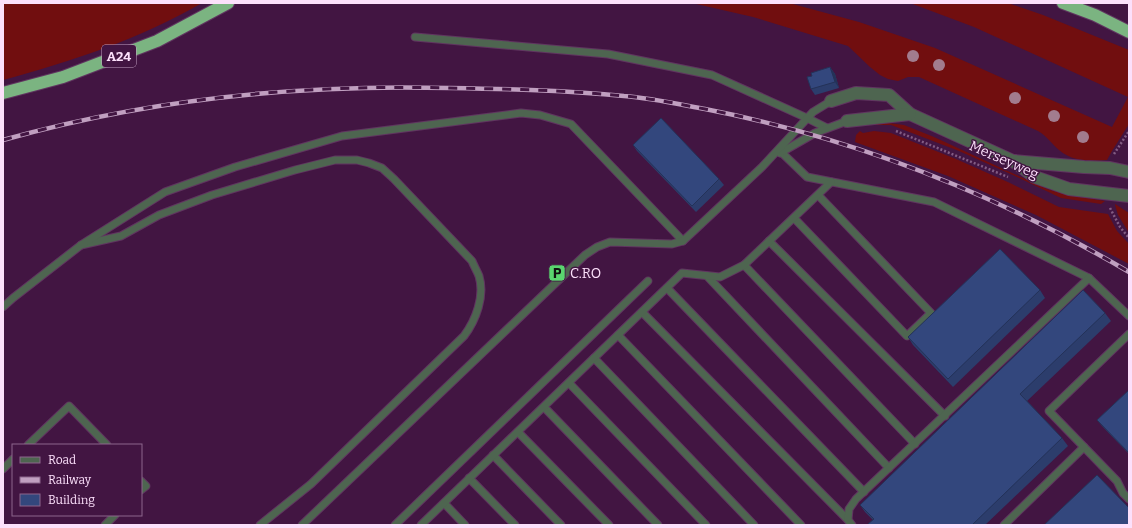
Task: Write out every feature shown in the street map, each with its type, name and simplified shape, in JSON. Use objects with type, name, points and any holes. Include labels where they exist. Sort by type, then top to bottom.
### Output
[{"type":"highway","name":"A24","points":[[3,93],[63,77],[156,41],[228,3]]},
{"type":"highway","points":[[1063,3],[1129,32]]},
{"type":"street","name":"Merseyweg","points":[[832,101],[856,93],[889,95],[910,114],[1013,161],[1035,177],[1069,188],[1129,196]]},
{"type":"street","points":[[847,121],[910,114]]},
{"type":"street","name":"Merseyweg","points":[[1013,161],[1110,168],[1129,172]]},
{"type":"lane","points":[[415,37],[608,54],[712,75],[827,128]]},
{"type":"lane","points":[[302,525],[585,254],[610,242],[672,244],[683,241],[780,151],[808,118],[824,104],[832,101]]},
{"type":"lane","points":[[3,307],[12,298],[81,245],[164,192],[235,167],[342,136],[521,113],[540,115],[572,124],[683,241]]},
{"type":"lane","points":[[780,151],[806,137],[847,121]]},
{"type":"lane","points":[[780,151],[807,177],[934,202],[1089,278],[1129,316]]},
{"type":"lane","points":[[81,245],[121,236],[159,215],[212,195],[335,160],[357,160],[382,168],[394,178],[472,261],[478,275],[480,295],[472,325],[464,336],[311,484],[260,525]]},
{"type":"lane","points":[[421,525],[682,273],[720,277],[744,265],[831,182]]},
{"type":"lane","points":[[794,218],[907,336],[931,313],[818,195]]},
{"type":"lane","points":[[769,241],[945,416]]},
{"type":"lane","points":[[744,265],[915,444]]},
{"type":"lane","points":[[707,276],[889,468]]},
{"type":"lane","points":[[850,523],[849,509],[856,499],[1089,278]]},
{"type":"lane","points":[[394,525],[648,281]]},
{"type":"lane","points":[[667,288],[864,492]]},
{"type":"lane","points":[[642,312],[850,523]]},
{"type":"lane","points":[[1129,334],[1049,411],[1118,481],[1123,493],[1129,499]]},
{"type":"lane","points":[[618,335],[801,525]]},
{"type":"lane","points":[[594,358],[754,525]]},
{"type":"lane","points":[[569,383],[706,525]]},
{"type":"lane","points":[[29,444],[69,406],[106,444]]},
{"type":"lane","points":[[544,407],[658,525]]},
{"type":"lane","points":[[518,432],[609,525]]},
{"type":"lane","points":[[1004,525],[1084,447]]},
{"type":"lane","points":[[493,455],[561,525]]},
{"type":"lane","points":[[3,469],[12,461]]},
{"type":"lane","points":[[469,478],[515,525]]},
{"type":"lane","points":[[142,482],[146,486],[142,489]]},
{"type":"lane","points":[[444,503],[465,525]]},
{"type":"lane","points":[[105,525],[114,516]]},
{"type":"path","name":"Merseyweg","points":[[890,129],[1011,178]]},
{"type":"path","points":[[1103,208],[1110,208],[1120,227],[1129,238]]},
{"type":"shaded area","points":[[3,3],[202,3],[154,28],[105,48],[3,80]]},
{"type":"shaded area","points":[[692,3],[789,3],[859,22],[935,48],[1112,127],[1128,97],[974,27],[910,3],[1008,3],[1043,15],[1129,50],[1129,124],[1107,160],[1076,159],[1064,154],[1038,131],[919,77],[908,77],[898,81],[888,79],[870,67],[848,46],[753,17]]},
{"type":"shaded area","points":[[876,123],[904,125],[934,137],[1047,189],[1067,195],[1105,201],[1101,204],[1061,198],[959,151],[891,125],[865,125]]},
{"type":"shaded area","points":[[860,131],[863,133],[874,131],[891,133],[956,159],[1059,207],[1108,214],[1117,231],[1129,244],[1129,264],[1036,215],[948,176],[855,142],[856,135]]},
{"type":"shaded area","points":[[1115,204],[1129,213],[1129,233],[1118,215]]},
{"type":"building","points":[[830,67],[835,82],[811,89],[807,77],[812,76],[811,73]]},
{"type":"building","points":[[661,118],[719,179],[692,206],[633,145]]},
{"type":"building","points":[[1000,249],[1040,290],[948,379],[908,337]]},
{"type":"building","points":[[1083,290],[1105,313],[1020,394],[1062,438],[972,525],[869,525],[868,524],[874,519],[860,505]]},
{"type":"building","points":[[1129,390],[1129,453],[1097,420]]},
{"type":"building","points":[[1097,475],[1129,508],[1129,525],[1044,525]]},
{"type":"railway","points":[[3,140],[58,126],[168,104],[280,92],[392,87],[515,89],[634,97],[664,101],[761,121],[816,136],[924,172],[977,194],[1028,218],[1129,272]]},
{"type":"place","name":"C.RO","points":[[557,273]]}]
